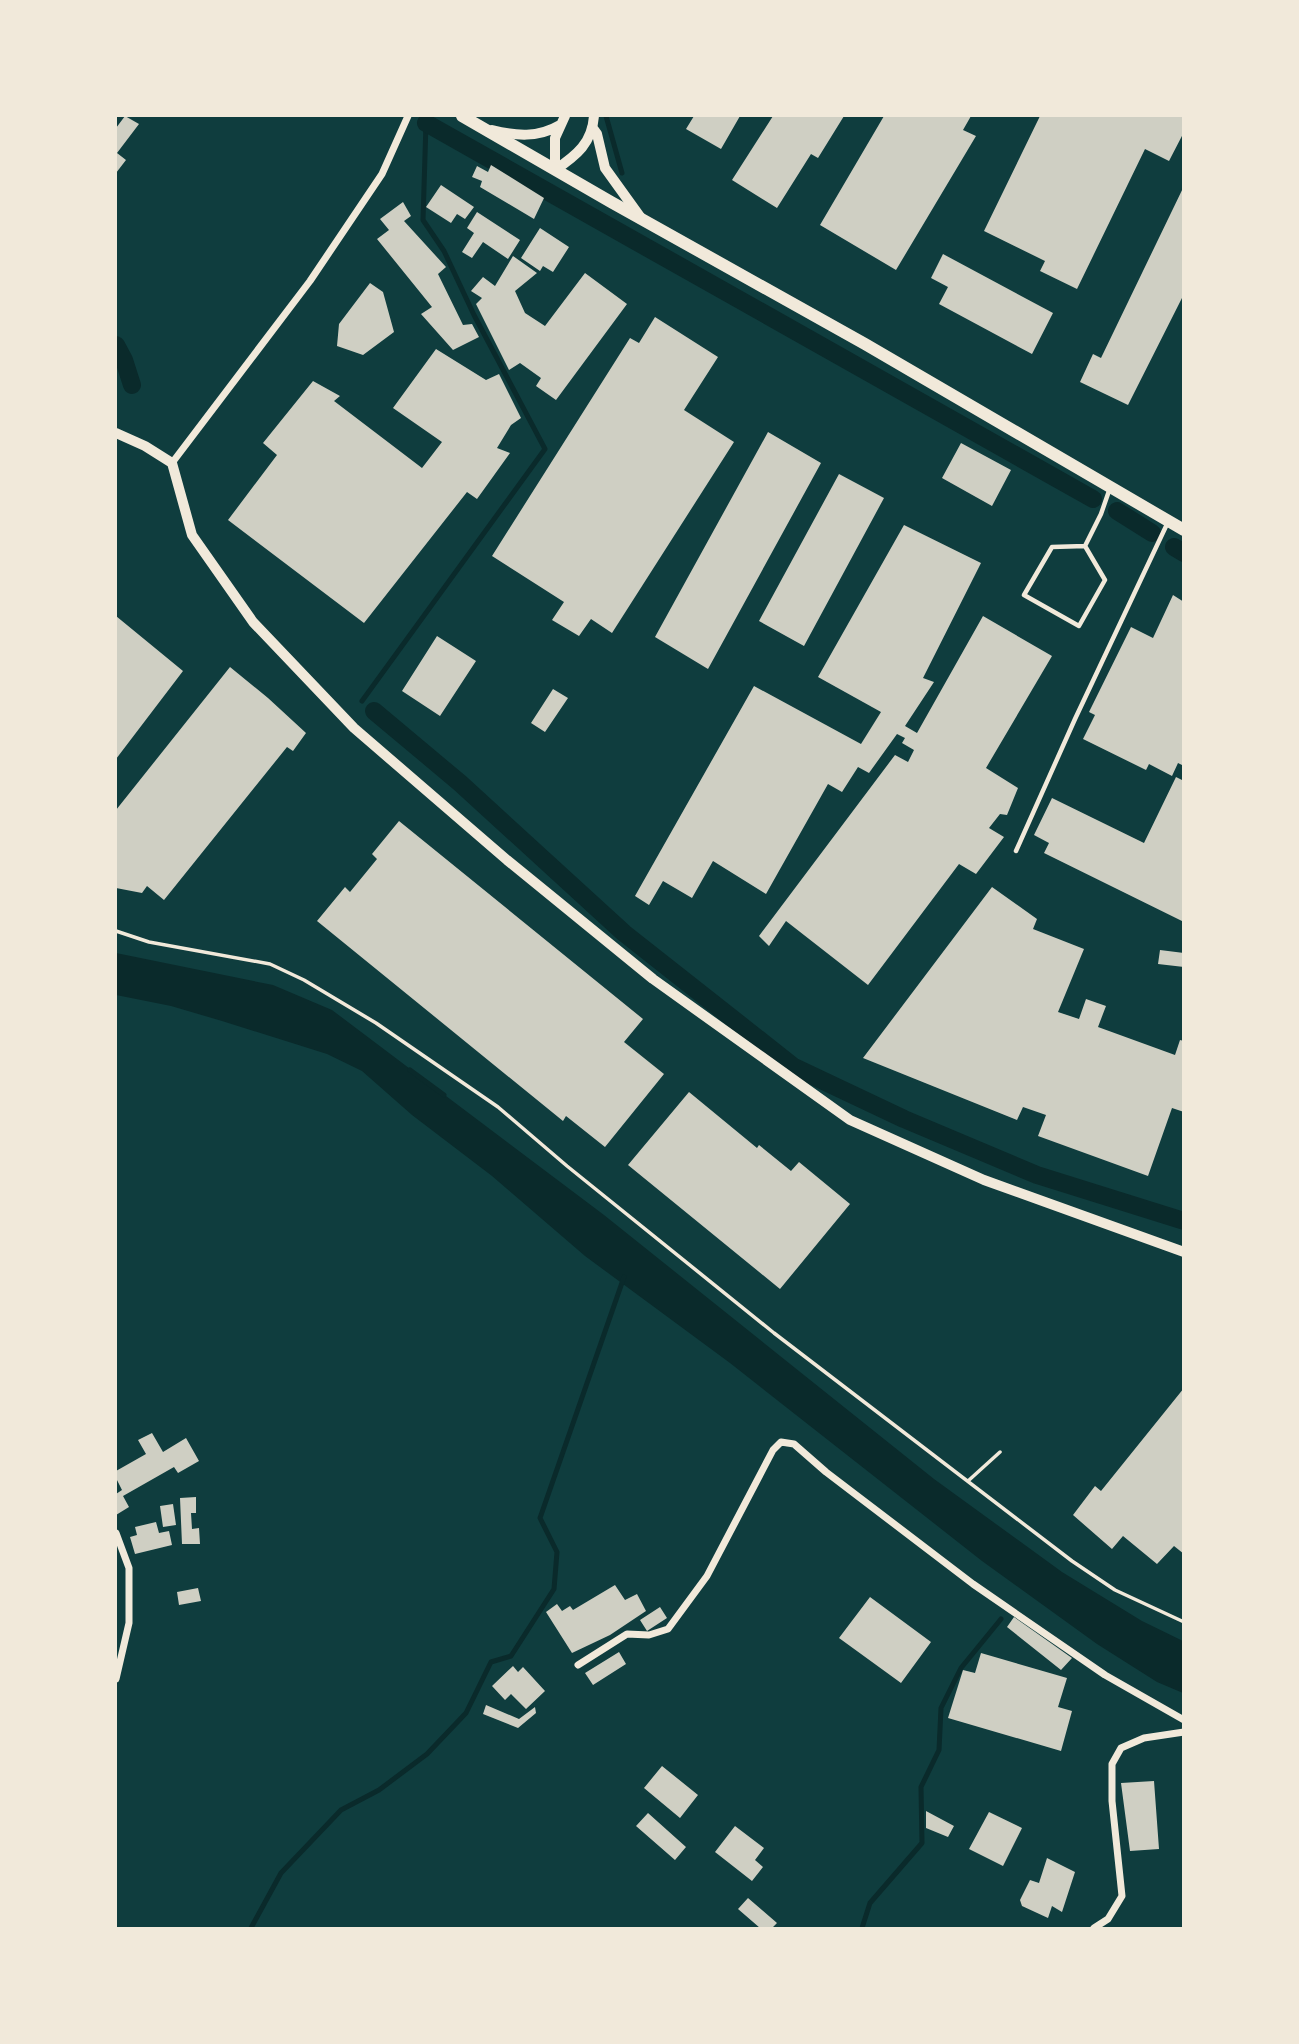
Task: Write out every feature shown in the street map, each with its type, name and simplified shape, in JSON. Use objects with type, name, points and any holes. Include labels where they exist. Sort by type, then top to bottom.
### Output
[{"type":"main road","points":[[462,116],[865,344],[1183,530]]},
{"type":"street","points":[[172,463],[310,281],[382,174],[408,116]]},
{"type":"street","points":[[485,128],[514,135],[530,135],[548,132],[563,120]]},
{"type":"street","points":[[555,170],[555,138],[563,120]]},
{"type":"street","points":[[555,170],[583,149],[591,136],[593,121]]},
{"type":"street","points":[[593,121],[605,168],[643,220]]},
{"type":"street","points":[[116,433],[145,446],[172,463],[192,535],[253,622],[354,728],[507,860],[653,979],[850,1120],[984,1181],[1184,1252]]},
{"type":"street","points":[[578,1665],[627,1634],[649,1635],[668,1629],[707,1576],[773,1450],[781,1442],[794,1444],[826,1472],[973,1584],[1105,1675],[1184,1720]]},
{"type":"street","points":[[116,1533],[129,1568],[129,1623],[116,1679]]},
{"type":"street","points":[[1094,1928],[1108,1919],[1122,1896],[1112,1801],[1112,1765],[1121,1748],[1144,1738],[1184,1731]]},
{"type":"lane","points":[[1085,547],[1110,487]]},
{"type":"lane","points":[[1016,851],[1168,521]]},
{"type":"lane","points":[[1052,547],[1085,547],[1105,580],[1079,626],[1024,595],[1052,547]]},
{"type":"path","points":[[116,931],[149,942],[270,964],[304,980],[376,1023],[498,1107],[753,1317],[1083,1568],[1115,1590],[1184,1622]]},
{"type":"path","points":[[968,1481],[1000,1452]]},
{"type":"water","points":[[116,953],[273,985],[332,1010],[604,1215],[934,1479],[1062,1572],[1142,1621],[1183,1641],[1183,1693],[1157,1682],[1097,1644],[982,1561],[730,1363],[585,1256],[492,1176],[412,1115],[362,1071],[327,1054],[222,1021],[171,1006],[116,995]]},
{"type":"building","points":[[125,116],[139,124],[117,153],[126,160],[116,173],[116,128]]},
{"type":"building","points":[[694,116],[740,116],[721,149],[686,129]]},
{"type":"building","points":[[773,116],[844,116],[818,158],[811,154],[777,208],[732,180]]},
{"type":"building","points":[[884,116],[971,116],[963,130],[976,136],[896,270],[820,225]]},
{"type":"building","points":[[1040,116],[1184,116],[1184,132],[1169,161],[1145,149],[1077,289],[1040,271],[1045,261],[984,231]]},
{"type":"building","points":[[491,165],[544,198],[534,219],[480,187],[482,181],[472,177],[477,166],[488,172]]},
{"type":"building","points":[[441,185],[474,207],[465,219],[457,214],[451,223],[426,207]]},
{"type":"building","points":[[1184,186],[1184,294],[1128,405],[1080,382],[1093,354],[1101,358]]},
{"type":"building","points":[[403,202],[411,216],[404,221],[446,267],[438,274],[463,325],[472,324],[479,337],[453,350],[421,314],[432,307],[377,239],[389,230],[380,219]]},
{"type":"building","points":[[477,212],[520,240],[508,259],[483,242],[472,258],[462,252],[474,233],[467,228]]},
{"type":"building","points":[[540,228],[569,247],[553,272],[543,266],[540,271],[521,258]]},
{"type":"building","points":[[943,254],[1053,313],[1032,354],[939,304],[948,287],[931,278]]},
{"type":"building","points":[[513,256],[537,273],[515,291],[525,313],[545,326],[585,273],[627,304],[556,400],[536,386],[541,378],[520,363],[509,370],[476,304],[482,298],[471,291],[483,277],[495,286]]},
{"type":"building","points":[[370,283],[383,292],[394,332],[363,355],[337,346],[339,324]]},
{"type":"building","points":[[655,317],[718,357],[684,410],[734,442],[612,633],[591,619],[579,636],[552,620],[564,602],[492,556],[630,338],[639,343]]},
{"type":"building","points":[[436,349],[486,380],[499,374],[521,418],[511,425],[497,448],[510,453],[477,499],[467,492],[364,623],[228,520],[277,455],[263,443],[313,381],[340,396],[334,401],[422,468],[442,442],[393,408]]},
{"type":"building","points":[[768,432],[821,463],[708,669],[655,637]]},
{"type":"building","points":[[961,443],[1011,470],[992,506],[942,478]]},
{"type":"building","points":[[839,474],[884,498],[804,646],[759,621]]},
{"type":"building","points":[[904,525],[981,563],[923,678],[934,682],[905,726],[917,733],[983,616],[1052,656],[986,768],[1018,788],[1007,815],[1000,814],[989,828],[1004,837],[976,874],[959,864],[868,985],[786,921],[769,946],[759,936],[895,755],[908,762],[914,750],[902,743],[905,738],[897,734],[869,773],[858,767],[842,792],[828,784],[766,894],[713,861],[692,898],[663,881],[649,905],[635,896],[754,686],[861,744],[881,712],[818,677]]},
{"type":"building","points":[[1173,595],[1184,602],[1184,766],[1178,763],[1172,776],[1149,764],[1146,770],[1083,739],[1095,715],[1089,712],[1131,627],[1153,638]]},
{"type":"building","points":[[116,616],[183,671],[116,759]]},
{"type":"building","points":[[437,636],[476,661],[440,716],[402,691]]},
{"type":"building","points":[[230,667],[306,733],[293,751],[287,747],[164,900],[147,886],[142,893],[116,888],[116,810]]},
{"type":"building","points":[[553,689],[568,698],[545,732],[531,723]]},
{"type":"building","points":[[1176,777],[1184,781],[1184,922],[1044,853],[1049,843],[1034,835],[1052,798],[1144,843]]},
{"type":"building","points":[[399,821],[643,1019],[624,1042],[664,1074],[605,1147],[566,1116],[563,1121],[317,921],[345,887],[350,892],[377,859],[372,854]]},
{"type":"building","points":[[992,887],[1037,919],[1033,929],[1084,949],[1058,1012],[1079,1019],[1086,999],[1106,1006],[1098,1027],[1175,1055],[1180,1040],[1184,1041],[1184,1112],[1172,1108],[1148,1176],[1038,1136],[1046,1115],[1023,1107],[1017,1120],[863,1058]]},
{"type":"building","points":[[1160,950],[1184,953],[1184,967],[1158,964]]},
{"type":"building","points":[[689,1092],[757,1148],[759,1145],[791,1171],[799,1162],[850,1204],[780,1289],[628,1165]]},
{"type":"building","points":[[1184,1388],[1184,1554],[1174,1546],[1157,1564],[1123,1536],[1112,1549],[1073,1515],[1095,1486],[1101,1491]]},
{"type":"building","points":[[152,1433],[163,1452],[186,1438],[199,1461],[178,1473],[174,1467],[123,1496],[129,1507],[116,1515],[116,1494],[122,1490],[116,1478],[116,1471],[146,1454],[138,1440]]},
{"type":"building","points":[[196,1497],[196,1513],[191,1513],[192,1529],[199,1528],[200,1544],[182,1544],[180,1498]]},
{"type":"building","points":[[173,1504],[176,1525],[163,1527],[160,1506]]},
{"type":"building","points":[[156,1522],[159,1533],[169,1531],[172,1545],[135,1554],[130,1537],[137,1535],[135,1527]]},
{"type":"building","points":[[615,1585],[625,1600],[637,1594],[646,1611],[610,1635],[572,1653],[546,1612],[557,1604],[562,1611],[570,1606],[573,1610]]},
{"type":"building","points":[[198,1588],[201,1601],[179,1605],[177,1592]]},
{"type":"building","points":[[870,1597],[931,1642],[901,1683],[839,1638]]},
{"type":"building","points":[[660,1607],[667,1618],[647,1631],[640,1620]]},
{"type":"building","points":[[1014,1617],[1072,1658],[1061,1670],[1007,1627]]},
{"type":"building","points":[[619,1652],[626,1664],[593,1685],[585,1673]]},
{"type":"building","points":[[981,1653],[1067,1678],[1058,1707],[1072,1711],[1061,1751],[948,1718],[963,1670],[975,1673]]},
{"type":"building","points":[[513,1666],[518,1672],[523,1667],[545,1691],[526,1709],[511,1694],[505,1700],[492,1686]]},
{"type":"building","points":[[486,1705],[519,1719],[535,1707],[536,1713],[518,1728],[483,1714]]},
{"type":"building","points":[[662,1766],[698,1795],[680,1818],[644,1788]]},
{"type":"building","points":[[1154,1781],[1159,1849],[1130,1851],[1121,1783]]},
{"type":"building","points":[[926,1811],[954,1826],[948,1837],[926,1828]]},
{"type":"building","points":[[989,1812],[1022,1828],[1003,1866],[969,1849]]},
{"type":"building","points":[[648,1813],[686,1847],[675,1860],[636,1826]]},
{"type":"building","points":[[735,1826],[764,1848],[755,1860],[763,1867],[752,1881],[715,1852]]},
{"type":"building","points":[[1047,1858],[1075,1872],[1062,1912],[1052,1906],[1048,1918],[1022,1906],[1020,1900],[1030,1880],[1039,1883]]},
{"type":"building","points":[[748,1898],[777,1923],[772,1928],[760,1928],[738,1909]]},
{"type":"waterway","points":[[606,116],[622,173]]},
{"type":"waterway","points":[[362,701],[545,449],[474,315],[444,251],[423,220],[426,123]]},
{"type":"waterway","points":[[426,123],[1093,499]]},
{"type":"waterway","points":[[116,345],[132,385]]},
{"type":"waterway","points":[[1117,511],[1152,533]]},
{"type":"waterway","points":[[1174,547],[1184,553]]},
{"type":"waterway","points":[[374,711],[460,783],[624,933],[794,1067],[904,1119],[1037,1175],[1184,1221]]},
{"type":"waterway","points":[[410,1070],[444,1095]]},
{"type":"waterway","points":[[251,1928],[281,1873],[341,1810],[379,1790],[427,1754],[466,1713],[491,1662],[511,1656],[554,1589],[557,1552],[540,1518],[624,1277]]},
{"type":"waterway","points":[[862,1928],[870,1903],[922,1843],[921,1787],[939,1750],[941,1708],[961,1668],[1001,1619]]}]
